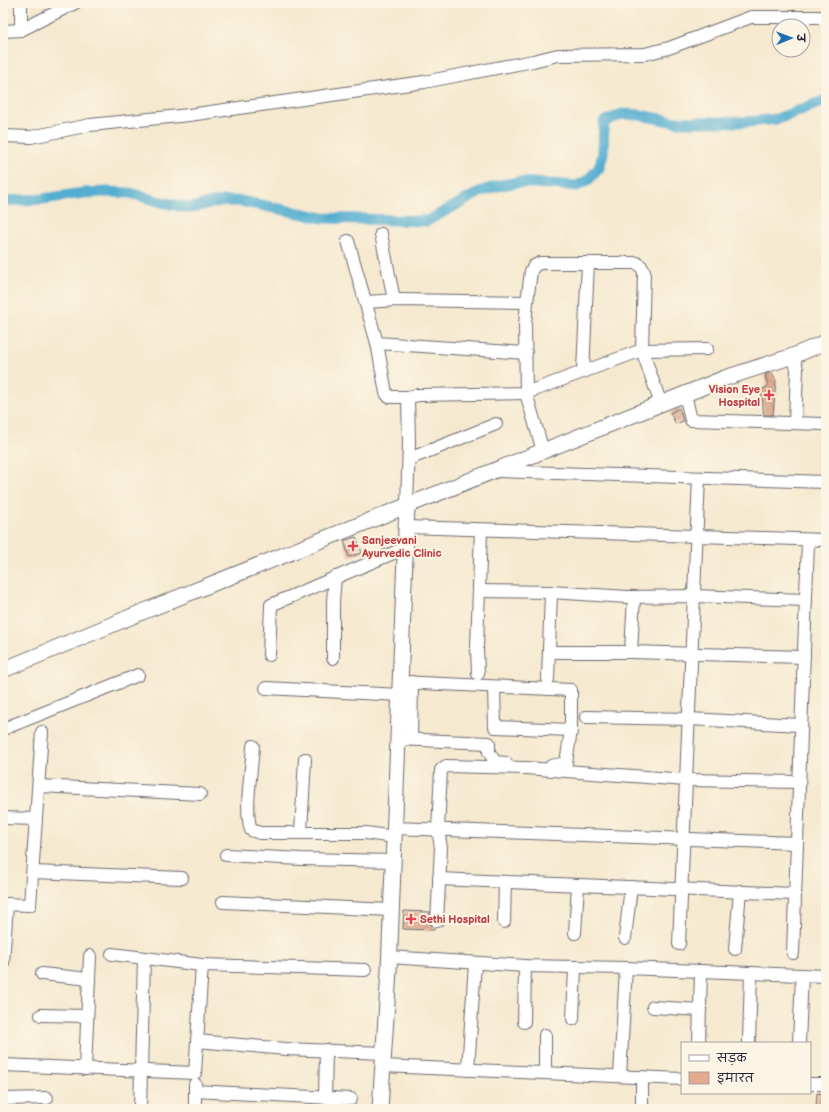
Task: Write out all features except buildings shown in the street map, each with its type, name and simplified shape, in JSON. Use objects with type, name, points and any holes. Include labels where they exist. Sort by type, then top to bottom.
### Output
[{"type":"street","points":[[21,3],[21,30]]},
{"type":"street","points":[[3,31],[21,30],[75,3]]},
{"type":"street","points":[[3,136],[30,137],[90,125],[189,115],[424,82],[558,55],[645,54],[669,48],[751,17],[826,17]]},
{"type":"street","points":[[381,234],[394,300]]},
{"type":"street","points":[[348,241],[377,343],[386,393],[389,397],[526,393],[642,350],[707,349]]},
{"type":"street","points":[[543,451],[526,393],[527,302],[531,271],[534,266],[540,263],[637,263],[642,266],[644,272],[642,350],[661,404]]},
{"type":"street","points":[[583,371],[588,263]]},
{"type":"street","points":[[366,302],[394,300],[527,302]]},
{"type":"street","points":[[3,670],[684,394],[725,378],[793,356],[826,342]]},
{"type":"street","points":[[377,343],[526,353]]},
{"type":"street","points":[[793,356],[797,369],[795,423]]},
{"type":"street","points":[[684,394],[691,420],[823,424]]},
{"type":"street","points":[[380,1109],[389,957],[394,832],[407,739],[406,527],[408,397]]},
{"type":"street","points":[[408,459],[496,424]]},
{"type":"street","points":[[493,471],[826,482]]},
{"type":"street","points":[[679,944],[699,478]]},
{"type":"street","points":[[406,527],[808,541],[826,540]]},
{"type":"street","points":[[478,674],[481,530]]},
{"type":"street","points":[[793,953],[808,541]]},
{"type":"street","points":[[269,655],[271,605],[406,548]]},
{"type":"street","points":[[333,658],[332,610],[335,577]]},
{"type":"street","points":[[480,591],[551,592],[634,597],[694,596],[806,600]]},
{"type":"street","points":[[548,679],[551,592]]},
{"type":"street","points":[[631,652],[634,597]]},
{"type":"street","points":[[549,652],[631,652],[691,655],[804,657]]},
{"type":"street","points":[[3,729],[138,675]]},
{"type":"street","points":[[266,688],[406,685],[494,687],[571,690],[571,730],[566,763],[556,766],[495,762],[490,752],[490,743],[495,727],[494,687]]},
{"type":"street","points":[[586,717],[688,719],[801,725]]},
{"type":"street","points":[[495,727],[571,730]]},
{"type":"street","points":[[3,963],[5,904],[30,905],[42,732]]},
{"type":"street","points":[[407,739],[490,743]]},
{"type":"street","points":[[253,746],[248,824],[251,830],[260,833],[366,833],[438,829],[797,843]]},
{"type":"street","points":[[301,832],[305,759]]},
{"type":"street","points":[[437,922],[441,848],[438,829],[441,770],[446,766],[526,768],[686,780],[799,782]]},
{"type":"street","points":[[39,786],[200,794]]},
{"type":"street","points":[[3,818],[36,819]]},
{"type":"street","points":[[226,855],[301,859],[393,861]]},
{"type":"street","points":[[32,872],[182,878]]},
{"type":"street","points":[[439,879],[795,894]]},
{"type":"street","points":[[504,922],[505,882]]},
{"type":"street","points":[[575,933],[578,885]]},
{"type":"street","points":[[625,938],[631,887]]},
{"type":"street","points":[[735,948],[740,891]]},
{"type":"street","points":[[223,902],[390,910]]},
{"type":"street","points":[[112,954],[202,965],[365,970]]},
{"type":"street","points":[[85,1069],[90,956]]},
{"type":"street","points":[[389,957],[525,966],[626,968],[826,976]]},
{"type":"street","points":[[140,1109],[144,958]]},
{"type":"street","points":[[468,1070],[475,963]]},
{"type":"street","points":[[195,1109],[197,1041],[202,965]]},
{"type":"street","points":[[524,1022],[525,966]]},
{"type":"street","points":[[573,1019],[575,967]]},
{"type":"street","points":[[620,1076],[626,968]]},
{"type":"street","points":[[698,1042],[701,971]]},
{"type":"street","points":[[749,1042],[751,973]]},
{"type":"street","points":[[42,974],[89,978]]},
{"type":"street","points":[[799,1042],[802,975]]},
{"type":"street","points":[[653,1007],[700,1010]]},
{"type":"street","points":[[41,1015],[87,1016]]},
{"type":"street","points":[[545,1034],[545,1073]]},
{"type":"street","points":[[197,1041],[286,1049],[326,1050],[382,1060],[468,1070],[681,1079]]},
{"type":"street","points":[[325,1098],[326,1050]]},
{"type":"street","points":[[3,1065],[196,1073]]},
{"type":"street","points":[[642,1077],[642,1109]]},
{"type":"street","points":[[196,1091],[351,1099]]},
{"type":"street","points":[[3,1099],[47,1098]]},
{"type":"waterway","points":[[3,201],[43,199],[83,193],[130,193],[161,202],[190,208],[221,201],[241,201],[323,218],[427,221],[482,191],[501,185],[519,182],[577,186],[588,180],[599,168],[603,153],[604,122],[622,114],[640,115],[676,122],[746,122],[777,119],[826,100]]},
{"type":"place","name":"Vision Eye Hospital","points":[[769,395]]},
{"type":"place","name":"Sanjeevani Ayurvedic Clinic","points":[[353,546]]},
{"type":"place","name":"Sethi Hospital","points":[[411,919]]}]
